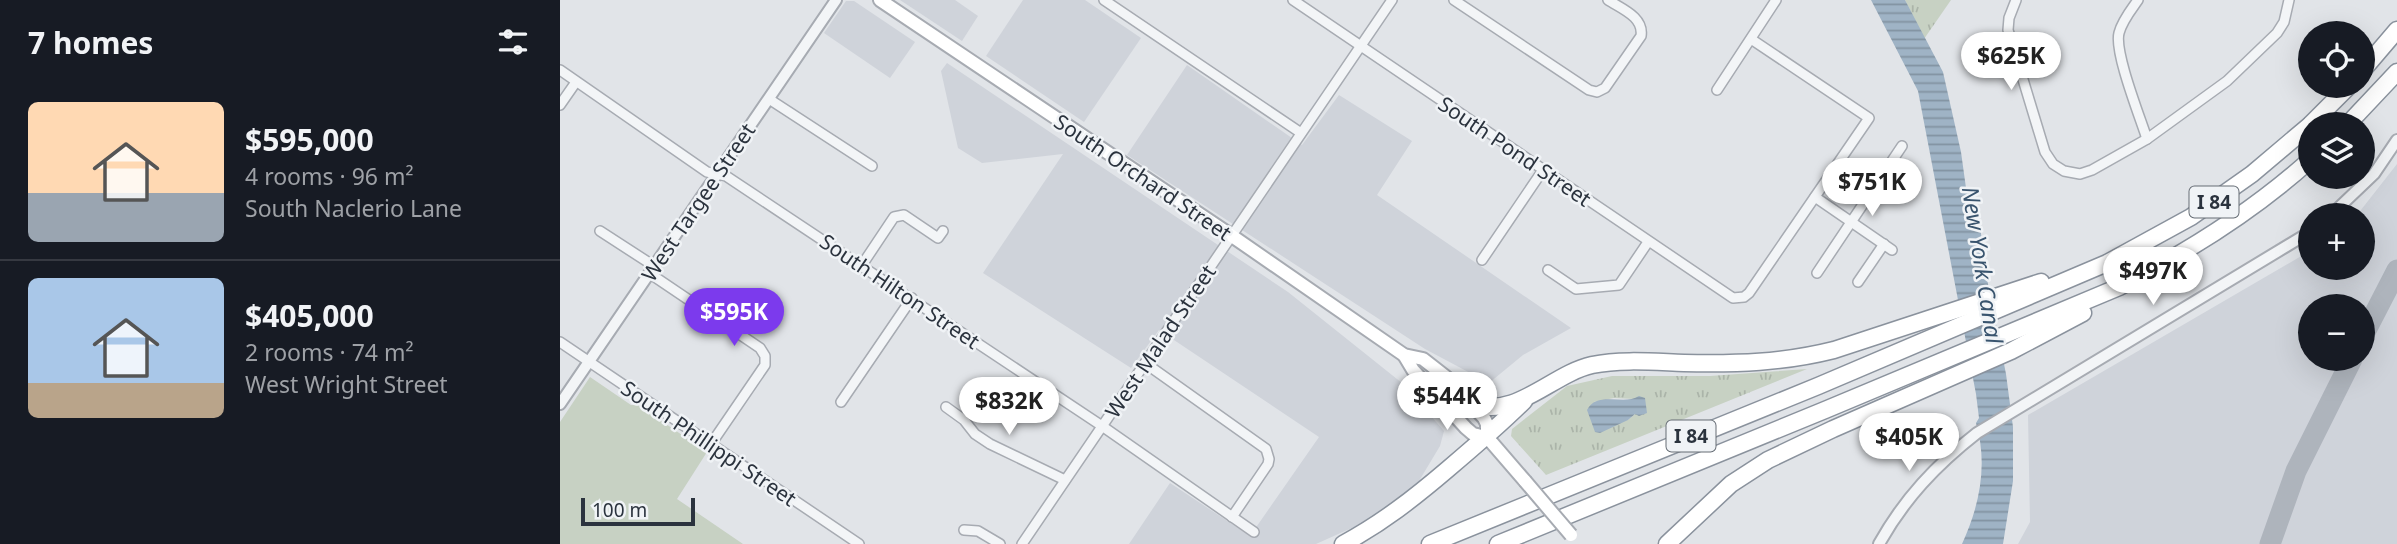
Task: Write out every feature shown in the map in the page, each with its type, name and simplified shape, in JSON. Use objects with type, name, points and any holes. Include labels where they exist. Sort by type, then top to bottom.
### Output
[{"type":"highway","points":[[2375,56],[2397,30]]},
{"type":"highway","points":[[2359,112],[2397,72]]},
{"type":"highway","name":"I 84","points":[[2323,112],[2337,98]]},
{"type":"highway","name":"I 84","points":[[1430,544],[1818,386],[1953,328],[2000,301],[2107,263],[2210,205],[2298,136]]},
{"type":"highway","name":"I 84","points":[[1498,544],[2107,292],[2190,249],[2244,213],[2298,170]]},
{"type":"highway","points":[[1667,544],[1731,484],[1768,460],[2011,351],[2104,302],[2190,249]]},
{"type":"highway","points":[[1343,544],[1386,520],[1413,500],[1530,396],[1558,378],[1591,366],[1623,362],[1741,363],[1793,359],[1833,350],[1950,311],[2000,301]]},
{"type":"highway","points":[[1473,404],[1493,408],[1530,396]]},
{"type":"main road","name":"South Orchard Street","points":[[880,0],[1405,355],[1423,359],[1473,404],[1487,424],[1487,437]]},
{"type":"main road","name":"South Orchard Street","points":[[1405,355],[1413,370],[1466,428],[1473,434],[1487,437],[1575,540]]},
{"type":"street","name":"West Targee Street","points":[[560,404],[836,0]]},
{"type":"street","points":[[1104,0],[1301,134]]},
{"type":"street","name":"South Pond Street","points":[[1293,0],[1728,296],[1738,298],[1749,293],[1815,197]]},
{"type":"street","name":"West Malad Street","points":[[1022,544],[1392,0]]},
{"type":"street","points":[[1454,0],[1589,90],[1597,92],[1605,88],[1641,36],[1642,28],[1640,21],[1608,0]]},
{"type":"street","points":[[1717,90],[1776,0]]},
{"type":"street","points":[[2016,0],[2009,18],[2008,30],[2045,152],[2053,164],[2064,172],[2080,174],[2147,139],[2227,81],[2277,33],[2284,22],[2288,0]]},
{"type":"street","points":[[2138,0],[2118,35],[2119,51],[2147,139]]},
{"type":"street","points":[[1751,39],[1870,118],[1815,197],[1888,247],[1858,282]]},
{"type":"street","name":"South Hilton Street","points":[[560,70],[707,172],[726,176],[912,298],[1254,532]]},
{"type":"street","points":[[560,105],[576,82]]},
{"type":"street","points":[[769,99],[872,166]]},
{"type":"street","points":[[2344,203],[2374,174],[2397,141]]},
{"type":"street","points":[[1817,273],[1902,146]]},
{"type":"street","points":[[1482,260],[1543,170]]},
{"type":"street","points":[[862,265],[894,217],[904,215],[939,239],[943,231]]},
{"type":"street","points":[[600,231],[760,348],[765,355],[765,365],[711,444]]},
{"type":"street","points":[[1879,544],[1909,496],[1952,453],[1977,433],[2298,239]]},
{"type":"street","points":[[1548,270],[1576,289],[1619,285],[1648,242]]},
{"type":"street","points":[[841,402],[912,298]]},
{"type":"street","name":"South Phillippi Street","points":[[560,342],[852,542]]},
{"type":"street","points":[[1145,363],[1266,449],[1268,464],[1232,517]]},
{"type":"street","points":[[946,407],[990,444],[1065,480]]},
{"type":"street","points":[[964,530],[978,531],[1000,544]]},
{"type":"shaded area","points":[[900,0],[955,0],[978,16],[962,41]]},
{"type":"shaded area","points":[[1023,0],[1085,0],[1141,38],[1084,122],[986,56]]},
{"type":"shaded area","points":[[846,1],[854,1],[915,42],[890,78],[824,33]]},
{"type":"shaded area","points":[[947,63],[1288,292],[1402,383],[1444,431],[1440,446],[1419,481],[1374,518],[1316,544],[1129,544],[1170,483],[1250,536],[1319,437],[1159,330],[1131,368],[983,273],[1063,154],[982,163],[958,148],[941,71]]},
{"type":"shaded area","points":[[1187,65],[1302,145],[1339,95],[1412,141],[1377,195],[1571,328],[1523,355],[1489,383],[1425,349],[1127,155]]},
{"type":"shaded area","points":[[2397,164],[2397,544],[2018,544],[2030,522],[2028,415],[2298,258],[2298,280],[2375,280],[2375,203],[2366,203]]},
{"type":"green space","points":[[1905,0],[1951,0],[1924,39]]},
{"type":"green space","points":[[1807,369],[1546,475],[1511,436],[1512,429],[1567,386],[1612,376],[1710,376]],"holes":[[[1614,398],[1634,399],[1635,414],[1628,420],[1594,402]]]},
{"type":"green space","points":[[590,377],[631,405],[638,405],[707,452],[677,499],[743,544],[560,544],[560,422]]},
{"type":"water","name":"New York Canal","points":[[1871,0],[1905,0],[1943,72],[1966,188],[1979,213],[1984,264],[2006,374],[2013,427],[2013,481],[2003,544],[1962,544],[1978,499],[1982,469],[1976,423],[1979,418],[1976,394],[1918,91]]},
{"type":"water","points":[[1639,396],[1645,398],[1647,413],[1639,416],[1635,414],[1600,433],[1595,432],[1587,410],[1591,404],[1604,399],[1626,400]]},
{"type":"taxiway","points":[[2375,313],[2397,270]]},
{"type":"taxiway","points":[[2270,544],[2296,471],[2346,371]]}]
